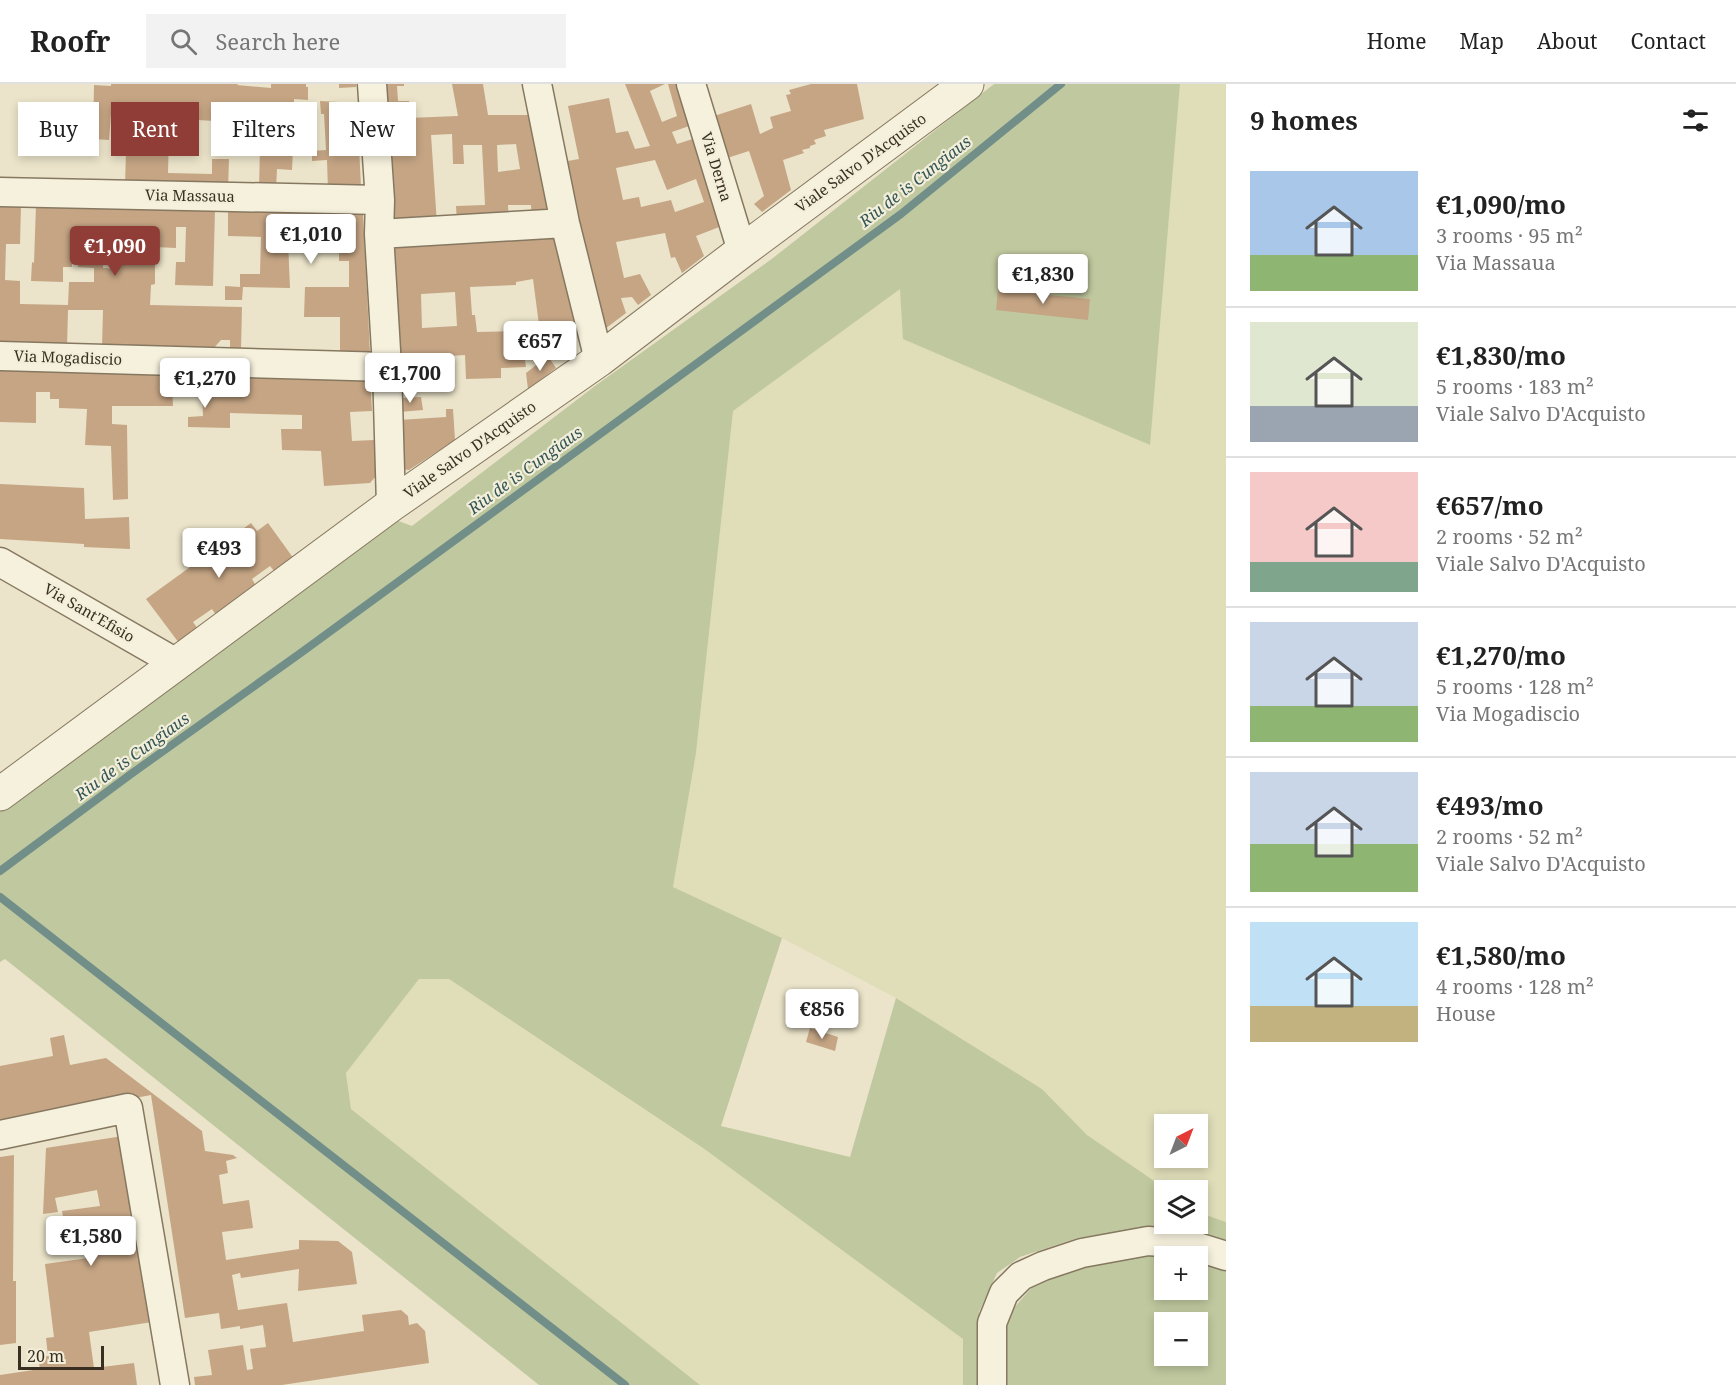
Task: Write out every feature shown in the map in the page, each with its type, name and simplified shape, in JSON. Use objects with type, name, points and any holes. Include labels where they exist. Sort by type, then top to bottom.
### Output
[{"type":"street","points":[[372,84],[380,200],[379,234],[387,367],[391,505]]},
{"type":"street","points":[[537,84],[565,223],[599,360]]},
{"type":"street","name":"Via Derna","points":[[692,84],[742,251]]},
{"type":"street","name":"Viale Salvo D'Acquisto","points":[[0,794],[391,505],[599,360],[967,84]]},
{"type":"street","name":"Via Massaua","points":[[0,192],[380,200]]},
{"type":"street","points":[[379,234],[565,223]]},
{"type":"street","name":"Via Mogadiscio","points":[[0,356],[387,367]]},
{"type":"street","name":"Via Sant'Efisio","points":[[0,562],[178,664]]},
{"type":"street","points":[[0,1135],[128,1108],[175,1385]]},
{"type":"street","points":[[992,1385],[992,1323],[1005,1293],[1022,1276],[1043,1266],[1082,1253],[1148,1241],[1188,1244],[1226,1256]]},
{"type":"shaded area","points":[[1180,84],[1226,84],[1226,1222],[1208,1216],[1208,1180],[1154,1181],[1087,1135],[1042,1089],[896,998],[782,938],[673,887],[696,753],[733,411],[900,288],[1149,445]]},
{"type":"shaded area","points":[[419,979],[449,979],[703,1148],[963,1339],[963,1385],[700,1385],[351,1109],[346,1073]]},
{"type":"green space","points":[[994,84],[1180,84],[1150,445],[903,339],[900,289],[733,411],[696,753],[673,887],[782,938],[721,1126],[850,1157],[896,998],[1042,1089],[1087,1135],[1154,1181],[1154,1227],[1077,1238],[1020,1257],[997,1273],[979,1312],[984,1385],[963,1385],[963,1339],[703,1148],[449,979],[419,979],[346,1073],[351,1109],[700,1385],[539,1385],[5,959],[0,962],[0,807],[393,519],[412,526],[595,386],[773,258]]},
{"type":"green space","points":[[1208,1216],[1226,1222],[1226,1245],[1196,1234],[1208,1234]]},
{"type":"green space","points":[[1154,1255],[1154,1300],[1208,1300],[1208,1261],[1226,1266],[1226,1385],[1002,1385],[1003,1339],[1012,1310],[1033,1286],[1056,1275],[1098,1262]]},
{"type":"building","points":[[111,84],[238,84],[271,88],[271,84],[306,84],[308,100],[211,102],[211,121],[199,120],[199,102],[111,102],[109,140],[99,139],[99,102],[94,102],[94,85],[111,86]]},
{"type":"building","points":[[339,84],[356,84],[356,87],[339,88]]},
{"type":"building","points":[[381,84],[404,84],[404,86],[397,86],[398,101],[409,101],[382,102]]},
{"type":"building","points":[[452,84],[483,84],[488,115],[532,115],[555,219],[532,220],[531,205],[508,205],[509,221],[457,223],[456,206],[485,205],[482,145],[463,145],[464,164],[453,164],[452,134],[431,135],[437,224],[389,225],[385,156],[416,156],[416,118],[458,116]],"holes":[[[516,144],[520,169],[498,172],[497,145]]]},
{"type":"building","points":[[625,84],[665,84],[650,91],[662,122],[677,116],[668,84],[682,84],[695,124],[672,132],[677,144],[699,137],[727,224],[696,236],[704,256],[682,273],[675,257],[671,258],[665,233],[616,242],[624,278],[640,274],[651,295],[638,305],[632,297],[621,298],[626,313],[601,332],[562,162],[579,159],[568,106],[609,98],[616,133],[628,131],[635,149],[650,146]],"holes":[[[655,160],[667,190],[696,179],[704,202],[675,212],[671,200],[641,207],[639,197],[623,200],[616,168]]]},
{"type":"building","points":[[811,84],[857,84],[864,119],[824,130],[826,136],[814,140],[816,144],[802,150],[804,153],[783,160],[791,190],[762,212],[754,204],[764,196],[749,151],[724,159],[711,117],[751,104],[760,134],[773,128],[770,117],[791,111],[786,95],[791,94],[789,90]]},
{"type":"building","points":[[320,101],[338,102],[329,102],[329,156],[359,156],[361,188],[328,191],[327,160],[312,161],[312,156],[317,156],[317,151],[326,150],[324,114],[321,114]]},
{"type":"building","points":[[126,156],[168,156],[168,173],[212,174],[212,159],[229,159],[228,189],[125,186]]},
{"type":"building","points":[[260,156],[293,156],[292,170],[277,169],[276,190],[259,189]]},
{"type":"building","points":[[0,205],[21,205],[20,244],[6,244],[5,280],[20,281],[20,304],[68,305],[69,282],[94,282],[94,268],[78,267],[79,258],[72,258],[72,267],[63,267],[63,282],[31,281],[32,262],[34,263],[36,205],[215,210],[213,286],[175,285],[176,262],[185,262],[186,227],[176,227],[176,248],[155,247],[155,284],[151,285],[150,305],[242,307],[241,350],[230,350],[230,340],[221,340],[213,349],[102,347],[103,310],[68,310],[67,346],[0,345]],"holes":[[[104,243],[120,244],[119,269],[103,268]]]},
{"type":"building","points":[[228,210],[363,213],[370,353],[340,352],[340,317],[304,317],[305,287],[349,287],[349,261],[339,261],[339,241],[288,241],[290,288],[243,287],[242,300],[225,300],[225,286],[240,287],[240,274],[260,274],[261,237],[228,236]]},
{"type":"building","points":[[559,234],[577,321],[539,325],[533,279],[516,282],[516,285],[470,287],[472,315],[475,315],[477,332],[521,331],[526,367],[501,368],[501,378],[466,379],[465,355],[435,357],[436,374],[397,376],[392,241]],"holes":[[[455,292],[457,326],[422,328],[421,294]]]},
{"type":"building","points":[[998,290],[1090,299],[1088,320],[996,310]]},
{"type":"building","points":[[548,356],[556,368],[528,389],[526,373]]},
{"type":"building","points":[[0,367],[301,374],[301,379],[332,379],[370,374],[372,411],[350,412],[352,441],[374,440],[376,476],[370,483],[324,486],[321,451],[282,450],[281,429],[302,429],[302,415],[230,413],[230,428],[188,427],[188,417],[203,416],[202,393],[181,393],[182,383],[172,383],[173,406],[112,406],[112,424],[127,425],[128,499],[113,500],[111,446],[85,445],[87,409],[59,408],[59,399],[50,399],[50,392],[36,392],[36,423],[0,422]]},
{"type":"building","points":[[421,397],[423,410],[399,412],[399,398]]},
{"type":"building","points":[[446,409],[453,409],[455,440],[409,470],[402,469],[399,420],[446,417]]},
{"type":"building","points":[[0,484],[84,488],[85,519],[129,517],[130,549],[0,539]]},
{"type":"building","points":[[251,523],[257,531],[268,523],[294,559],[275,572],[270,566],[252,579],[256,586],[216,615],[212,609],[193,622],[198,629],[179,643],[146,599]]},
{"type":"building","points":[[810,1028],[838,1037],[835,1051],[806,1042]]},
{"type":"building","points":[[64,1035],[70,1065],[106,1058],[202,1131],[205,1151],[233,1155],[237,1158],[226,1161],[228,1173],[219,1175],[223,1204],[249,1200],[253,1228],[222,1232],[226,1260],[299,1249],[299,1240],[338,1241],[352,1252],[357,1284],[298,1291],[299,1269],[241,1278],[240,1273],[232,1275],[238,1310],[287,1303],[293,1342],[364,1331],[362,1315],[401,1310],[408,1316],[409,1325],[417,1323],[425,1331],[429,1363],[282,1385],[195,1385],[194,1377],[212,1375],[208,1350],[243,1345],[247,1370],[253,1369],[250,1349],[266,1347],[263,1325],[240,1329],[240,1326],[221,1329],[219,1313],[185,1318],[151,1095],[0,1123],[0,1066],[53,1056],[50,1038]]},
{"type":"building","points":[[123,1136],[152,1322],[89,1332],[94,1368],[134,1363],[137,1385],[0,1385],[0,1375],[40,1369],[38,1357],[48,1356],[46,1338],[54,1337],[45,1264],[88,1258],[85,1239],[95,1237],[94,1230],[66,1234],[62,1211],[100,1206],[97,1190],[55,1198],[58,1212],[43,1214],[46,1148]]},
{"type":"building","points":[[14,1155],[13,1281],[16,1281],[16,1343],[0,1345],[0,1157]]},
{"type":"waterway","name":"Riu de is Cungiaus","points":[[0,871],[901,214],[1061,84]]},
{"type":"waterway","points":[[0,897],[625,1385]]}]
